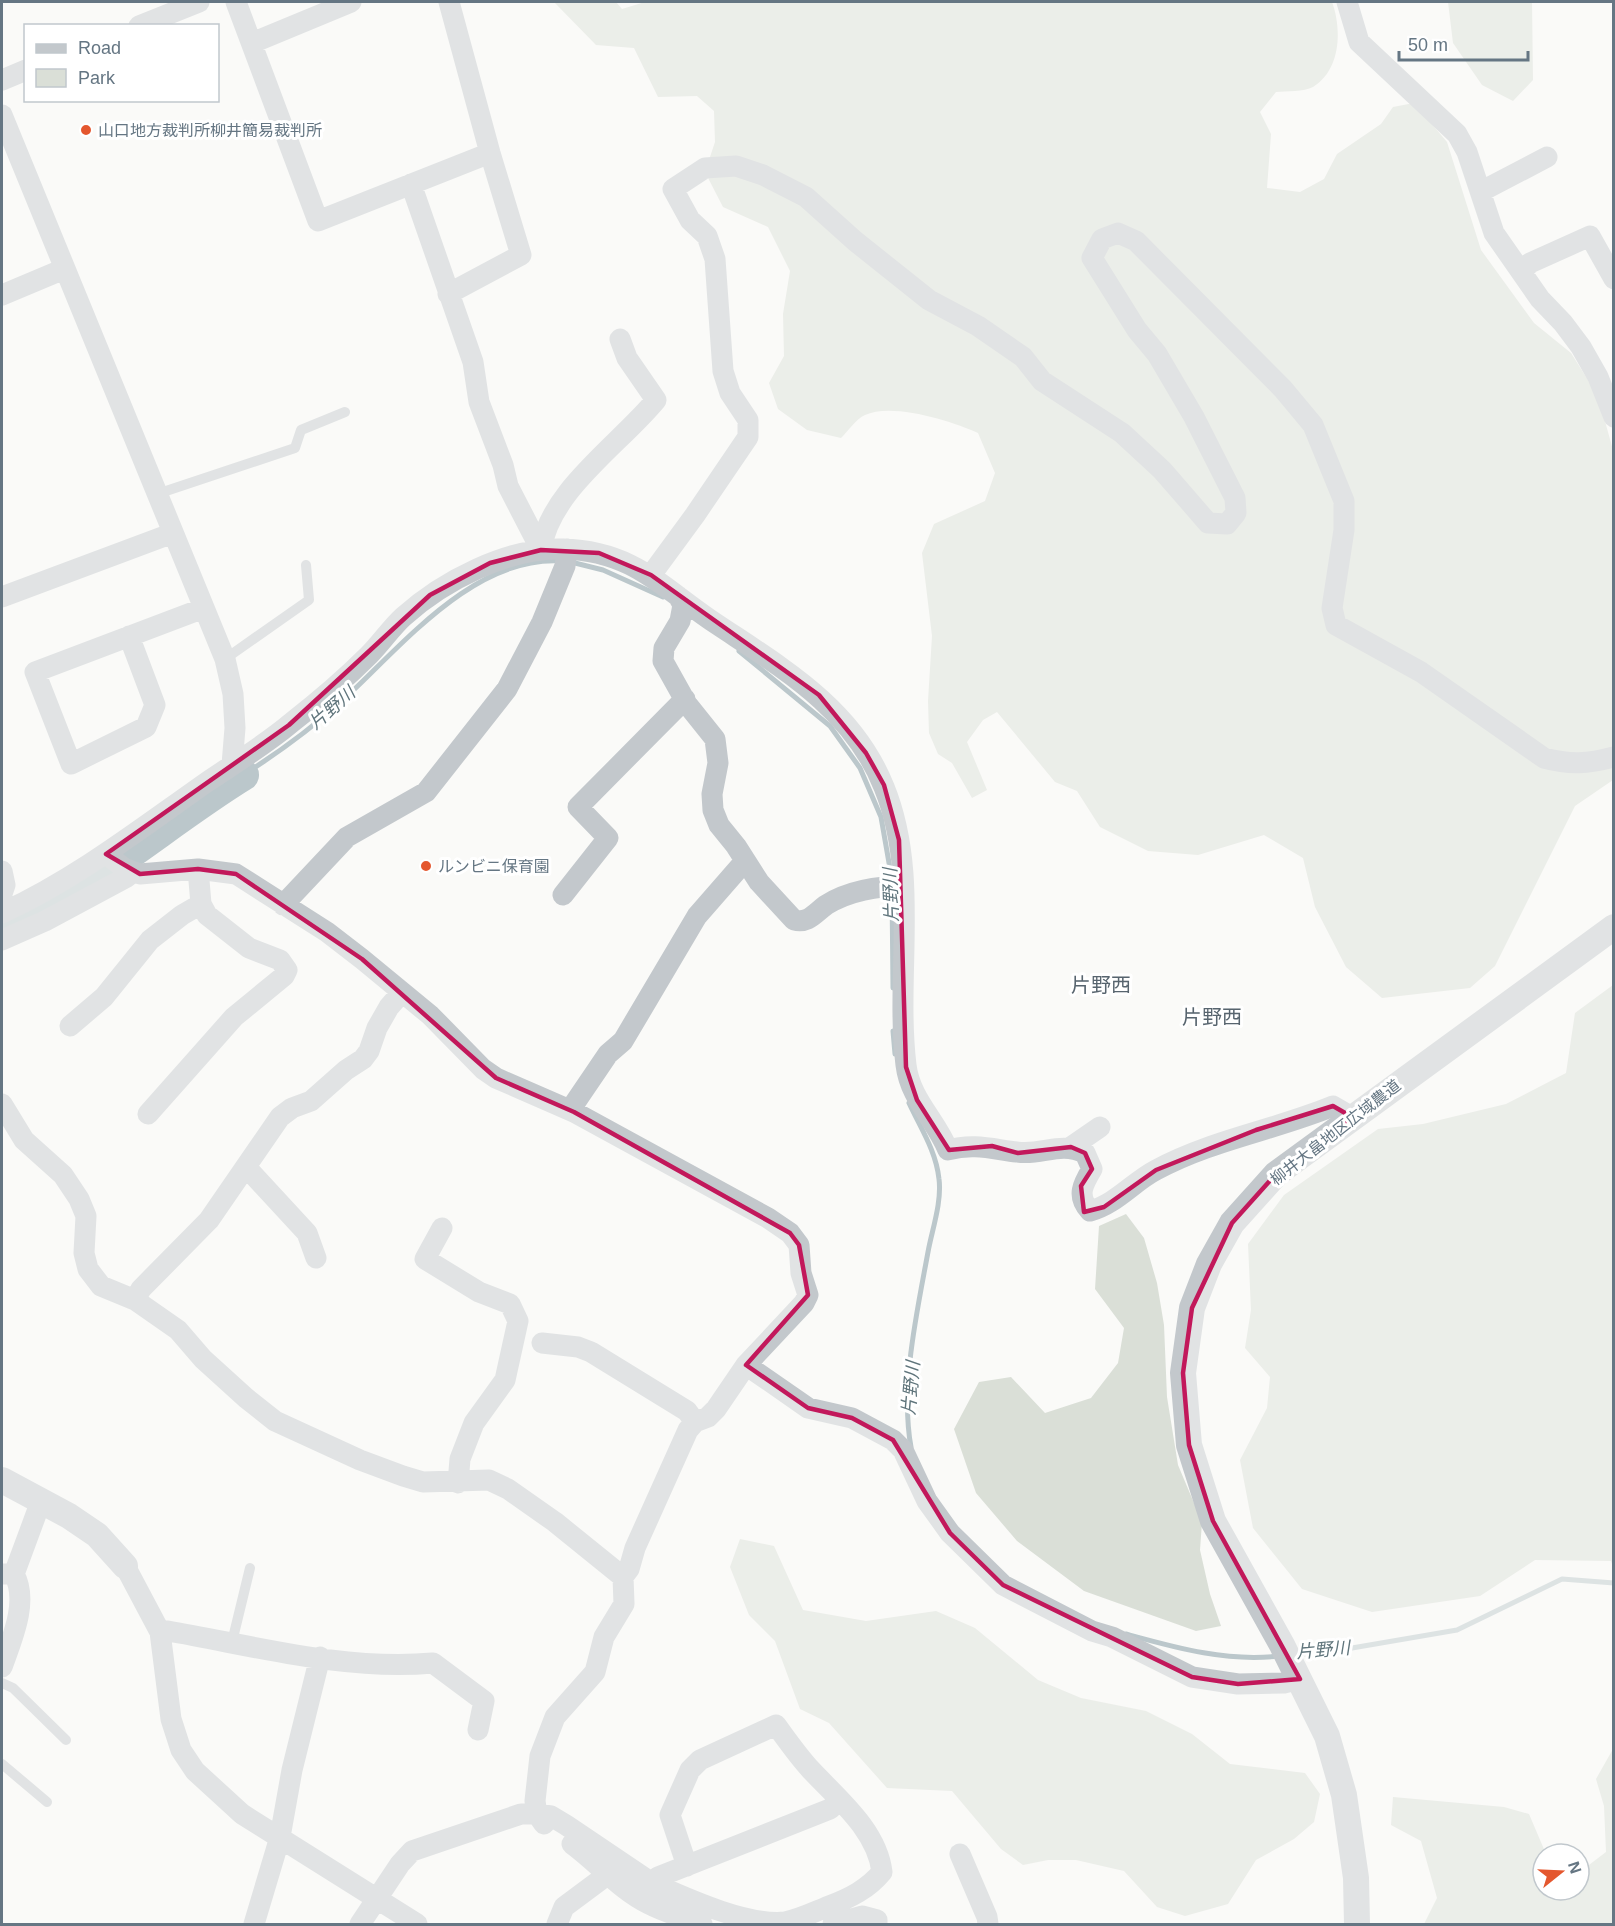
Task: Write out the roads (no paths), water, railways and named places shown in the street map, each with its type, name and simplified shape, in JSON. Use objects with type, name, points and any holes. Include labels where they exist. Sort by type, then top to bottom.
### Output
[{"type":"street","points":[[144,24],[199,2]]},
{"type":"street","points":[[236,2],[318,221],[490,153]]},
{"type":"street","points":[[252,43],[351,2]]},
{"type":"street","points":[[448,294],[521,255],[490,153],[449,2]]},
{"type":"street","points":[[1347,2],[1359,42],[1457,134],[1482,191],[1494,233],[1540,299],[1606,373],[1614,417]]},
{"type":"street","points":[[2,80],[24,71]]},
{"type":"street","points":[[2,116],[225,659],[233,694],[236,728],[232,765]]},
{"type":"street","points":[[1482,191],[1547,157]]},
{"type":"street","points":[[651,575],[696,515],[748,437],[748,420],[730,393],[723,371],[715,259],[707,236],[690,220],[673,189],[705,168],[718,165],[736,166],[763,175],[806,197],[855,241],[929,300],[987,332],[1023,357],[1042,381],[1122,433],[1162,470],[1208,523],[1227,524],[1236,513],[1235,498],[1194,417],[1157,354],[1131,321],[1092,258],[1102,240],[1118,233],[1136,241],[1283,389],[1313,425],[1344,501],[1344,530],[1332,608],[1336,625],[1421,672],[1544,758],[1577,764],[1614,757]]},
{"type":"street","points":[[411,184],[473,362],[479,402],[503,465],[508,486],[542,550]]},
{"type":"street","points":[[1521,272],[1530,263],[1590,236],[1614,279]]},
{"type":"street","points":[[2,295],[64,270]]},
{"type":"street","points":[[542,550],[544,533],[557,507],[656,400],[627,358],[620,339]]},
{"type":"street","points":[[2,597],[173,533]]},
{"type":"street","points":[[2,912],[118,863],[232,765],[290,725],[370,654],[402,618],[430,595],[490,563],[542,550],[566,557],[599,553],[622,560],[651,575],[715,623],[785,668],[819,695],[844,722],[884,785],[899,840],[897,887],[906,1067],[917,1100],[936,1125],[948,1150],[962,1146],[992,1146],[1018,1153],[1071,1147],[1100,1126]]},
{"type":"street","points":[[283,905],[347,837],[426,792],[507,689],[542,622],[566,557]]},
{"type":"street","points":[[678,596],[682,605],[680,621],[664,648],[663,662],[685,699],[715,739],[719,752],[712,794],[713,810],[719,825],[759,882],[794,920],[801,922],[810,919],[826,905],[846,894],[897,887]]},
{"type":"street","points":[[129,636],[155,705],[146,727],[71,764],[35,672],[129,636],[204,608]]},
{"type":"street","points":[[563,895],[608,838],[578,807],[685,699]]},
{"type":"street","points":[[570,1110],[608,1054],[623,1041],[698,916],[745,861]]},
{"type":"street","points":[[118,863],[140,874],[198,869],[237,874],[327,932],[459,1041],[483,1069],[516,1088],[570,1110],[768,1218],[790,1233],[799,1245],[801,1273],[808,1295],[804,1303],[746,1365],[716,1409],[708,1417],[695,1422],[688,1430],[635,1548],[629,1569],[622,1576]]},
{"type":"street","points":[[2,940],[45,921],[127,877],[118,863]]},
{"type":"street","points":[[148,1114],[234,1017],[284,976],[287,970],[280,960],[238,941],[226,927],[207,915],[201,904],[198,869]]},
{"type":"street","points":[[2,871],[5,885],[2,894]]},
{"type":"street","points":[[70,1026],[104,997],[150,940],[182,915],[201,904]]},
{"type":"street","name":"柳井大畠地区広域農道","points":[[1357,1924],[1356,1878],[1344,1795],[1327,1736],[1291,1663],[1213,1521],[1189,1444],[1183,1373],[1192,1308],[1209,1264],[1232,1223],[1276,1174],[1614,927]]},
{"type":"street","points":[[135,1300],[141,1289],[209,1220],[280,1117],[292,1108],[311,1101],[346,1070],[363,1059],[389,1007],[402,992]]},
{"type":"street","points":[[2,1104],[24,1140],[63,1175],[79,1199],[86,1216],[84,1253],[88,1269],[102,1286],[135,1300],[178,1330],[214,1370],[275,1420],[360,1460],[423,1482],[458,1483],[489,1480],[508,1489],[555,1522],[622,1576],[624,1604],[604,1637],[595,1671],[555,1717],[540,1756],[535,1801],[537,1814],[547,1827],[591,1858],[607,1875],[648,1904],[702,1924]]},
{"type":"street","points":[[1071,1147],[1085,1153],[1092,1169],[1081,1186],[1083,1203],[1090,1211],[1104,1207],[1156,1170],[1256,1130],[1333,1106],[1352,1117]]},
{"type":"street","points":[[247,1168],[307,1233],[316,1258]]},
{"type":"street","points":[[442,1228],[425,1259],[479,1292],[510,1304],[518,1321],[505,1380],[474,1423],[460,1459],[458,1483]]},
{"type":"street","points":[[542,1342],[578,1347],[591,1353],[687,1411],[695,1422]]},
{"type":"street","points":[[746,1365],[808,1407],[852,1419],[893,1440],[903,1450],[927,1501],[950,1533],[1003,1585],[1092,1631],[1112,1637],[1192,1677],[1238,1684],[1284,1683],[1291,1663]]},
{"type":"street","points":[[2,1480],[97,1535],[125,1566],[144,1596],[160,1632],[171,1719],[181,1750],[213,1790],[242,1814],[417,1924]]},
{"type":"street","points":[[2,1666],[16,1630],[20,1586],[8,1574],[41,1501]]},
{"type":"street","points":[[160,1632],[168,1631],[320,1658],[393,1666],[433,1663],[484,1701],[478,1730]]},
{"type":"street","points":[[254,1924],[280,1837],[292,1770],[320,1658]]},
{"type":"street","points":[[360,1924],[400,1864],[412,1851],[521,1814],[551,1816],[652,1883],[722,1912],[762,1922],[783,1922],[840,1902],[871,1886],[882,1872],[881,1857],[876,1847],[840,1800],[809,1768],[776,1725],[700,1760],[690,1770],[670,1815],[687,1866]]},
{"type":"street","points":[[652,1883],[687,1866],[830,1809],[840,1800]]},
{"type":"street","points":[[960,1854],[988,1924]]},
{"type":"street","points":[[557,1924],[564,1907],[607,1875]]},
{"type":"street","points":[[833,1924],[862,1916],[877,1920],[877,1924]]},
{"type":"lane","points":[[157,494],[295,448],[302,430],[345,412]]},
{"type":"lane","points":[[225,659],[309,600],[306,565]]},
{"type":"lane","points":[[232,1642],[250,1568]]},
{"type":"lane","points":[[2,1683],[13,1688],[66,1740]]},
{"type":"lane","points":[[2,1764],[47,1802]]},
{"type":"waterway","name":"片野川","points":[[243,775],[282,749],[319,720],[441,608],[469,588],[499,573],[530,563],[562,561]]},
{"type":"waterway","name":"片野川","points":[[571,562],[603,570],[663,597]]},
{"type":"waterway","name":"片野川","points":[[739,651],[830,726],[860,768],[881,817],[892,880]]},
{"type":"waterway","name":"片野川","points":[[2,928],[35,913],[96,877],[243,775]]},
{"type":"waterway","name":"片野川","points":[[892,890],[893,988]]},
{"type":"waterway","name":"片野川","points":[[893,1031],[895,1054]]},
{"type":"waterway","name":"片野川","points":[[909,1103],[931,1150],[940,1188],[911,1350],[907,1400],[911,1447]]},
{"type":"waterway","name":"片野川","points":[[1294,1655],[1352,1648],[1457,1630],[1562,1579],[1614,1583]]},
{"type":"waterway","name":"片野川","points":[[1126,1634],[1183,1649],[1221,1655],[1279,1656]]},
{"type":"place","name":"山口地方裁判所柳井簡易裁判所","points":[[86,130]]},
{"type":"place","name":"ルンビニ保育園","points":[[426,866]]},
{"type":"district","name":"片野西","points":[[1101,985]]},
{"type":"district","name":"片野西","points":[[1212,1017]]}]
